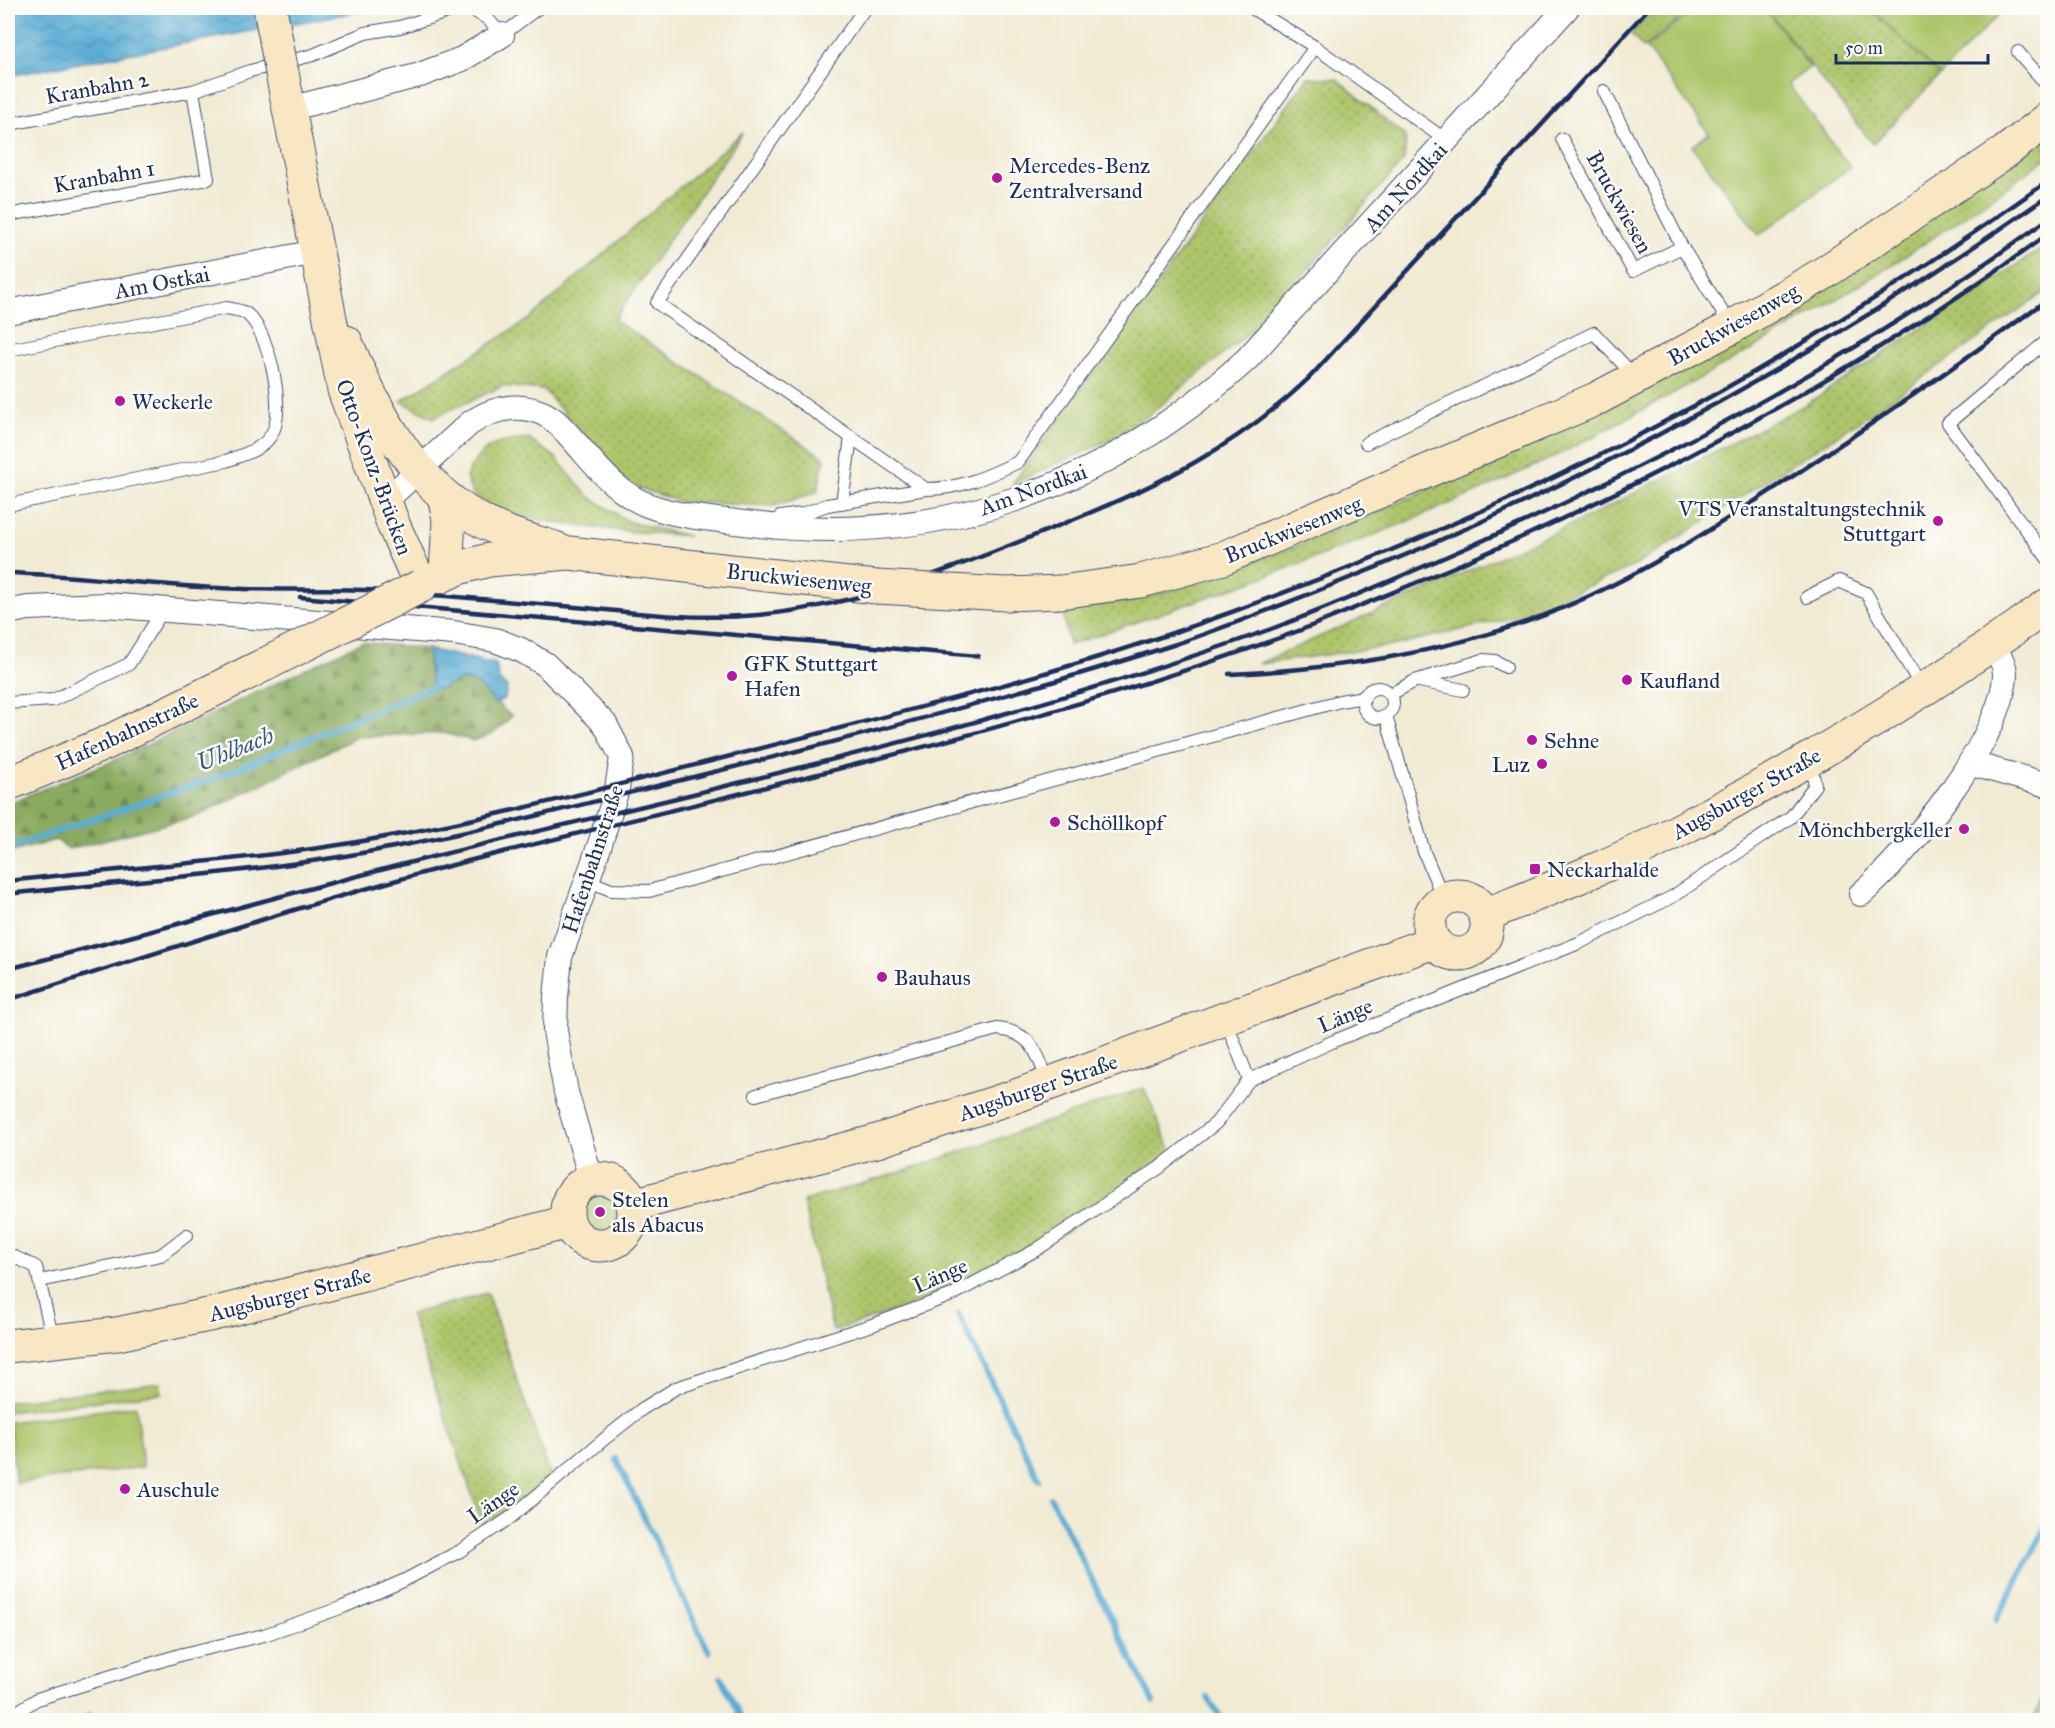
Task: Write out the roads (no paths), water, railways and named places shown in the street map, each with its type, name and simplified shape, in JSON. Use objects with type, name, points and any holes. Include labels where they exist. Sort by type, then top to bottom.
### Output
[{"type":"main road","name":"Otto-Konz-Brücken","points":[[270,8],[266,72],[289,109],[319,264],[385,501],[433,580]]},
{"type":"main road","name":"Bruckwiesenweg","points":[[433,580],[489,560],[569,553],[876,587],[1006,594],[1060,592],[1141,581],[1223,558],[1390,489],[1596,399],[1732,327],[1821,275],[2005,152],[2048,119]]},
{"type":"main road","name":"Otto-Konz-Brücken","points":[[354,384],[418,470],[444,496],[479,520],[569,553]]},
{"type":"main road","name":"Otto-Konz-Brücken","points":[[433,580],[449,519],[444,496]]},
{"type":"main road","name":"Hafenbahnstraße","points":[[8,784],[104,744],[433,580]]},
{"type":"main road","name":"Augsburger Straße","points":[[1485,915],[1569,882],[1667,837],[1810,759],[1924,692],[2048,605]]},
{"type":"main road","points":[[1463,897],[1473,900],[1485,915],[1487,927],[1484,939],[1466,954],[1453,955],[1442,950],[1433,942],[1429,931],[1429,919],[1434,908],[1444,900],[1463,897]]},
{"type":"main road","name":"Augsburger Straße","points":[[633,1205],[877,1141],[1049,1084],[1433,942]]},
{"type":"main road","points":[[603,1178],[617,1182],[627,1192],[633,1205],[634,1218],[629,1230],[609,1245],[596,1246],[584,1242],[574,1234],[568,1222],[566,1210],[570,1197],[578,1187],[591,1179],[603,1178]]},
{"type":"main road","name":"Augsburger Straße","points":[[8,1346],[117,1334],[213,1314],[568,1222]]},
{"type":"street","name":"Am Nordkai","points":[[385,501],[469,424],[481,416],[506,408],[542,413],[561,426],[608,480],[626,494],[669,512],[736,522],[789,529],[829,531],[928,521],[1017,499],[1057,485],[1132,446],[1188,410],[1247,359],[1567,8]]},
{"type":"street","points":[[289,109],[420,75],[462,59],[502,35]]},
{"type":"street","name":"Am Ostkai","points":[[8,312],[319,264]]},
{"type":"street","name":"Hafenbahnstraße","points":[[8,612],[28,608],[106,605],[454,633],[495,640],[521,650],[545,664],[605,724],[622,757],[617,789],[560,957],[555,1031],[566,1092],[591,1179]]},
{"type":"street","points":[[1861,894],[1883,875],[1972,764],[1994,719],[2005,674],[2000,656],[1992,645]]},
{"type":"street","points":[[1972,764],[2048,785]]},
{"type":"lane","points":[[266,72],[313,56],[365,33],[400,27],[460,8]]},
{"type":"lane","points":[[469,8],[489,19],[502,35],[538,8]]},
{"type":"lane","points":[[865,8],[657,303],[926,489]]},
{"type":"lane","points":[[1252,8],[1315,47],[1447,141]]},
{"type":"lane","points":[[736,522],[802,514],[842,503],[926,489],[949,489],[982,479],[1018,462],[1315,47]]},
{"type":"lane","points":[[2018,51],[2048,86]]},
{"type":"lane","name":"Kranbahn 2","points":[[8,124],[193,91],[266,72]]},
{"type":"lane","name":"Kranbahn 1","points":[[8,215],[208,179],[193,91]]},
{"type":"lane","name":"Bruckwiesen","points":[[1604,92],[1682,247],[1732,327]]},
{"type":"lane","name":"Bruckwiesen","points":[[1562,139],[1633,271],[1682,247]]},
{"type":"lane","points":[[8,350],[227,308],[246,313],[259,326],[274,373],[277,409],[274,430],[257,450],[226,461],[8,505]]},
{"type":"lane","points":[[1366,443],[1594,333],[1636,378]]},
{"type":"lane","points":[[2047,342],[1948,423],[2048,559]]},
{"type":"lane","points":[[842,503],[851,437]]},
{"type":"lane","points":[[1807,597],[1839,581],[1866,593],[1924,692]]},
{"type":"lane","points":[[8,703],[53,700],[129,664],[163,610]]},
{"type":"lane","points":[[1391,694],[1415,681],[1483,660],[1495,661],[1506,667]]},
{"type":"lane","points":[[1415,681],[1463,690]]},
{"type":"lane","points":[[587,880],[611,890],[649,891],[1340,701],[1364,697],[1374,688],[1383,688],[1391,694],[1393,704],[1386,716],[1424,852],[1444,900]]},
{"type":"lane","points":[[1364,697],[1364,708],[1370,716],[1386,716]]},
{"type":"lane","name":"Länge","points":[[8,1718],[37,1699],[183,1654],[264,1635],[343,1607],[403,1581],[460,1551],[510,1518],[642,1409],[676,1388],[875,1324],[952,1295],[1036,1250],[1159,1168],[1216,1123],[1249,1080],[1334,1041],[1579,943],[1672,897],[1791,817],[1815,785],[1810,759]]},
{"type":"lane","points":[[1226,1020],[1249,1080]]},
{"type":"lane","points":[[756,1095],[997,1029],[1015,1030],[1030,1041],[1049,1084]]},
{"type":"lane","points":[[40,1281],[161,1255],[187,1235]]},
{"type":"lane","points":[[8,1254],[36,1267],[53,1341]]},
{"type":"water","points":[[8,8],[378,8],[8,76]]},
{"type":"water","points":[[427,649],[496,664],[499,680],[507,687],[505,698],[495,704],[477,685],[465,680],[449,684],[440,690],[432,687]]},
{"type":"waterway","name":"Uhlbach","points":[[8,848],[215,778],[432,687],[437,682]]},
{"type":"waterway","points":[[958,1314],[1039,1480]]},
{"type":"waterway","points":[[616,1459],[709,1652]]},
{"type":"waterway","points":[[1051,1498],[1153,1702]]},
{"type":"waterway","points":[[1996,1620],[2048,1524]]},
{"type":"waterway","points":[[721,1678],[742,1720]]},
{"type":"waterway","points":[[1208,1698],[1222,1720]]},
{"type":"waterway","points":[[89,1714],[92,1720]]},
{"type":"railway","points":[[8,573],[219,588],[386,591],[694,617],[758,615],[798,610],[915,581],[1099,509],[1164,479],[1224,444],[1282,403],[1309,378],[1649,8]]},
{"type":"railway","points":[[8,881],[303,850],[398,835],[503,813],[921,707],[1080,663],[1184,629],[1262,601],[1418,539],[1571,470],[1645,432],[1719,392],[1856,310],[1953,247],[2048,181]]},
{"type":"railway","points":[[8,894],[261,868],[345,856],[490,827],[897,725],[1063,679],[1192,638],[1423,548],[1609,461],[1788,363],[1876,310],[2048,196]]},
{"type":"railway","points":[[8,969],[389,868],[757,779],[965,725],[1068,696],[1271,629],[1353,597],[1515,526],[1673,449],[1827,364],[1976,270],[2048,219]]},
{"type":"railway","points":[[8,1000],[355,892],[472,860],[979,732],[1180,672],[1292,633],[1469,561],[1556,522],[1726,436],[1809,390],[1890,340],[1970,289],[2048,234]]},
{"type":"railway","points":[[1229,674],[1310,668],[1429,649],[1507,629],[1609,587],[1731,517],[1887,413],[2048,299]]},
{"type":"railway","points":[[300,597],[978,656]]},
{"type":"place","name":"Mercedes-Benz Zentralversand","points":[[997,178]]},
{"type":"place","name":"Weckerle","points":[[120,401]]},
{"type":"place","name":"VTS Veranstaltungstechnik Stuttgart","points":[[1938,521]]},
{"type":"place","name":"GFK Stuttgart Hafen","points":[[732,676]]},
{"type":"place","name":"Kaufland","points":[[1627,680]]},
{"type":"place","name":"Sehne","points":[[1532,740]]},
{"type":"place","name":"Luz","points":[[1542,764]]},
{"type":"place","name":"Schöllkopf","points":[[1055,822]]},
{"type":"place","name":"Mönchbergkeller","points":[[1964,829]]},
{"type":"place","name":"Neckarhalde","points":[[1535,869]]},
{"type":"place","name":"Bauhaus","points":[[882,977]]},
{"type":"place","name":"Stelen als Abacus","points":[[600,1212]]},
{"type":"place","name":"Auschule","points":[[125,1489]]}]
